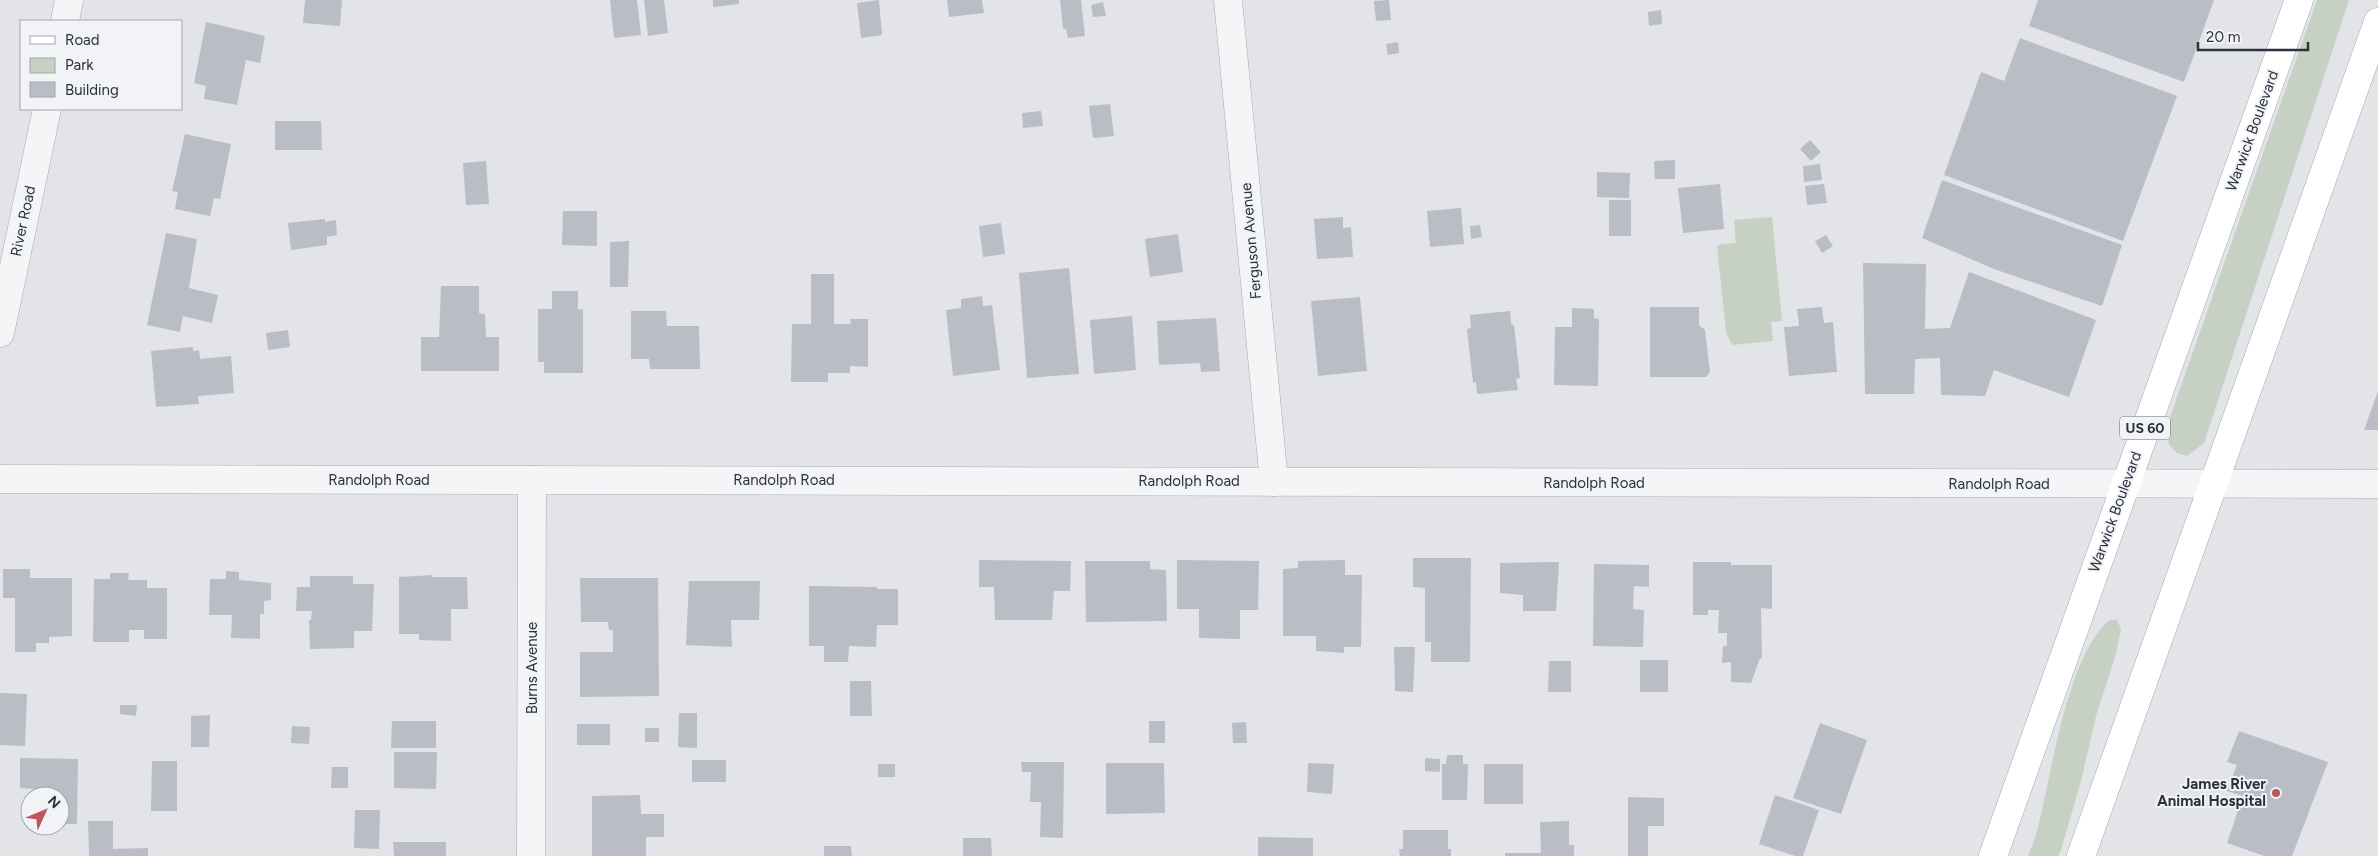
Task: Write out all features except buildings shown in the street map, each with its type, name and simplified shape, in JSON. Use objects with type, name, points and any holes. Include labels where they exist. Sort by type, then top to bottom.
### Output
[{"type":"main road","name":"Warwick Boulevard","points":[[1993,856],[2299,0]]},
{"type":"main road","points":[[2081,856],[2378,22]]},
{"type":"street","points":[[65,20],[69,0]]},
{"type":"street","name":"Ferguson Avenue","points":[[1228,0],[1274,482]]},
{"type":"street","name":"River Road","points":[[0,333],[46,110]]},
{"type":"street","name":"Randolph Road","points":[[0,479],[2125,485],[2378,484]]},
{"type":"street","name":"Burns Avenue","points":[[532,480],[532,856]]},
{"type":"green space","points":[[2317,0],[2349,0],[2204,443],[2187,456],[2177,453],[2169,445],[2167,432],[2170,417]]},
{"type":"green space","points":[[1772,217],[1782,321],[1771,322],[1773,341],[1732,345],[1726,332],[1717,245],[1736,243],[1734,220]]},
{"type":"green space","points":[[2110,620],[2117,620],[2121,629],[2116,654],[2096,716],[2081,781],[2061,850],[2058,856],[2028,856],[2036,835],[2056,745],[2073,685],[2083,658],[2095,636]]},
{"type":"place","name":"James River Animal Hospital","points":[[2276,793]]}]
